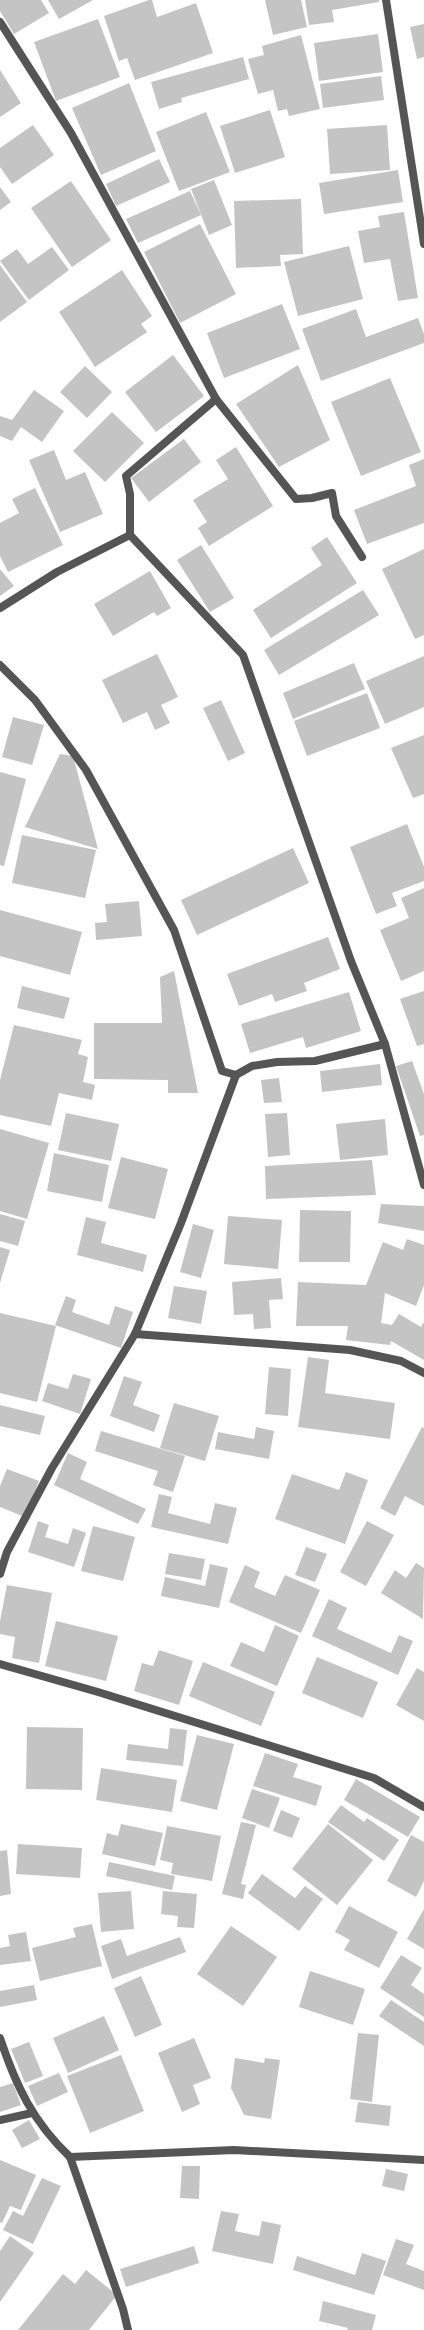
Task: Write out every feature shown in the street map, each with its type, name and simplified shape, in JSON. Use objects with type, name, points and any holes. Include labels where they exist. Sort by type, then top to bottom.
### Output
[{"type":"street","points":[[386,0],[424,244]]},
{"type":"street","points":[[0,22],[71,133],[216,399],[296,499],[312,498],[332,493],[336,516],[362,558]]},
{"type":"street","points":[[216,399],[126,476],[130,494],[130,536],[243,655],[351,961],[385,1044],[424,1185]]},
{"type":"street","points":[[0,608],[57,572],[130,536]]},
{"type":"street","points":[[0,665],[35,700],[86,770],[174,930],[222,1071],[236,1075]]},
{"type":"street","points":[[0,1574],[7,1552],[52,1468],[135,1334],[181,1223],[216,1124],[236,1075],[252,1066],[278,1062],[315,1061],[385,1044]]},
{"type":"street","points":[[135,1334],[350,1350],[401,1361],[424,1373]]},
{"type":"street","points":[[0,1664],[98,1692],[374,1778],[424,1807]]},
{"type":"street","points":[[0,2038],[13,2078],[32,2113],[52,2140],[70,2157],[123,2309],[128,2330]]},
{"type":"street","points":[[0,2120],[32,2113]]},
{"type":"street","points":[[70,2157],[234,2150],[424,2160]]},
{"type":"building","points":[[0,0],[41,0],[49,13],[14,34],[0,11]]},
{"type":"building","points":[[48,0],[93,0],[59,19]]},
{"type":"building","points":[[152,0],[157,17],[196,3],[213,53],[135,80],[127,58],[119,61],[104,16]]},
{"type":"building","points":[[265,0],[301,0],[307,27],[273,35]]},
{"type":"building","points":[[305,0],[379,0],[379,2],[332,10],[334,22],[309,25]]},
{"type":"building","points":[[98,19],[120,77],[56,101],[34,42]]},
{"type":"building","points":[[424,24],[424,57],[417,59],[410,27]]},
{"type":"building","points":[[378,34],[383,72],[319,81],[314,43]]},
{"type":"building","points":[[301,35],[320,109],[289,116],[287,109],[278,111],[273,90],[258,94],[248,59],[264,55],[262,46]]},
{"type":"building","points":[[243,57],[249,79],[181,98],[182,102],[159,109],[151,82]]},
{"type":"building","points":[[0,70],[21,103],[0,117]]},
{"type":"building","points":[[381,76],[384,100],[323,108],[320,84]]},
{"type":"building","points":[[129,83],[156,151],[101,175],[72,108]]},
{"type":"building","points":[[270,110],[285,157],[235,173],[220,126]]},
{"type":"building","points":[[206,112],[230,172],[179,191],[156,132]]},
{"type":"building","points":[[33,125],[54,155],[12,184],[0,167],[0,148]]},
{"type":"building","points":[[387,125],[390,170],[330,174],[327,129]]},
{"type":"building","points":[[159,159],[170,182],[116,206],[106,184]]},
{"type":"building","points":[[398,170],[403,202],[324,214],[319,183]]},
{"type":"building","points":[[214,180],[232,225],[209,235],[191,189]]},
{"type":"building","points":[[71,181],[111,240],[72,267],[31,208]]},
{"type":"building","points":[[0,187],[11,202],[0,210]]},
{"type":"building","points":[[190,191],[201,215],[138,243],[126,219]]},
{"type":"building","points":[[301,199],[303,254],[280,255],[281,266],[236,268],[234,201]]},
{"type":"building","points":[[404,212],[418,298],[398,301],[390,259],[364,263],[358,231],[380,227],[378,216]]},
{"type":"building","points":[[200,224],[236,294],[180,323],[144,252]]},
{"type":"building","points":[[349,246],[363,299],[298,316],[284,262]]},
{"type":"building","points":[[52,247],[69,270],[29,300],[0,261],[17,249],[28,264]]},
{"type":"building","points":[[0,265],[27,302],[0,322]]},
{"type":"building","points":[[122,270],[152,316],[141,324],[147,332],[95,367],[59,312]]},
{"type":"building","points":[[282,304],[300,349],[224,378],[207,333]]},
{"type":"building","points":[[356,309],[366,337],[418,318],[424,334],[424,343],[321,381],[302,329]]},
{"type":"building","points":[[173,355],[204,396],[156,432],[125,392]]},
{"type":"building","points":[[298,365],[330,440],[279,467],[236,404]]},
{"type":"building","points":[[85,366],[112,392],[87,418],[60,392]]},
{"type":"building","points":[[390,378],[421,452],[361,476],[331,402]]},
{"type":"building","points":[[34,390],[64,411],[42,442],[21,427],[12,441],[0,436],[0,416],[12,420]]},
{"type":"building","points":[[112,412],[144,443],[105,482],[73,451]]},
{"type":"building","points":[[184,439],[201,462],[149,502],[131,478]]},
{"type":"building","points":[[236,447],[273,506],[209,546],[198,528],[207,522],[193,500],[228,479],[216,460]]},
{"type":"building","points":[[54,450],[66,480],[85,472],[103,514],[60,532],[29,460]]},
{"type":"building","points":[[424,459],[424,523],[367,544],[354,510],[416,486],[409,465]]},
{"type":"building","points":[[35,488],[63,545],[8,572],[0,556],[0,523],[19,513],[12,499]]},
{"type":"building","points":[[327,537],[357,583],[271,638],[253,610],[322,565],[311,548]]},
{"type":"building","points":[[201,545],[234,598],[210,612],[177,560]]},
{"type":"building","points":[[424,549],[424,635],[415,639],[382,569]]},
{"type":"building","points":[[0,569],[14,586],[0,596]]},
{"type":"building","points":[[150,571],[171,608],[157,616],[154,612],[113,636],[94,604]]},
{"type":"building","points":[[363,590],[379,615],[279,675],[264,650]]},
{"type":"building","points":[[157,654],[178,697],[161,705],[170,723],[155,730],[147,712],[123,723],[102,680]]},
{"type":"building","points":[[424,656],[424,707],[385,724],[366,681]]},
{"type":"building","points":[[354,663],[365,689],[293,719],[283,693]]},
{"type":"building","points":[[367,693],[380,728],[307,756],[294,721]]},
{"type":"building","points":[[221,700],[245,753],[228,761],[203,708]]},
{"type":"building","points":[[13,717],[44,725],[32,765],[2,757]]},
{"type":"building","points":[[424,735],[424,794],[413,798],[391,748]]},
{"type":"building","points":[[60,754],[73,756],[98,849],[25,827]]},
{"type":"building","points":[[0,772],[26,779],[4,866],[0,865]]},
{"type":"building","points":[[407,824],[424,867],[424,881],[392,893],[397,906],[376,914],[350,847]]},
{"type":"building","points":[[22,835],[96,850],[85,898],[12,883]]},
{"type":"building","points":[[293,848],[309,883],[197,935],[181,900]]},
{"type":"building","points":[[424,888],[424,971],[401,981],[380,930],[409,918],[401,898]]},
{"type":"building","points":[[139,901],[142,936],[96,940],[95,923],[107,922],[105,904]]},
{"type":"building","points":[[0,910],[82,932],[70,975],[0,956]]},
{"type":"building","points":[[328,937],[340,969],[304,983],[307,991],[275,1002],[272,994],[239,1006],[227,974]]},
{"type":"building","points":[[174,971],[198,1093],[168,1093],[168,1080],[94,1079],[94,1023],[162,1023],[160,977]]},
{"type":"building","points":[[22,986],[70,998],[64,1019],[17,1008]]},
{"type":"building","points":[[424,991],[424,1044],[417,1046],[400,999]]},
{"type":"building","points":[[349,992],[361,1031],[306,1048],[303,1037],[250,1053],[241,1024]]},
{"type":"building","points":[[14,1025],[82,1040],[78,1054],[88,1057],[83,1082],[95,1085],[92,1100],[59,1093],[51,1126],[0,1115],[0,1080]]},
{"type":"building","points":[[412,1061],[424,1094],[424,1135],[420,1136],[396,1066]]},
{"type":"building","points":[[380,1064],[382,1085],[322,1092],[320,1071]]},
{"type":"building","points":[[279,1078],[282,1102],[264,1103],[261,1080]]},
{"type":"building","points":[[66,1113],[119,1124],[111,1161],[58,1150]]},
{"type":"building","points":[[287,1113],[290,1155],[268,1157],[265,1114]]},
{"type":"building","points":[[385,1119],[388,1155],[340,1160],[336,1124]]},
{"type":"building","points":[[0,1129],[49,1143],[27,1219],[0,1211]]},
{"type":"building","points":[[54,1153],[109,1165],[102,1202],[47,1191]]},
{"type":"building","points":[[121,1157],[168,1169],[155,1219],[108,1208]]},
{"type":"building","points":[[372,1160],[376,1195],[266,1199],[265,1166]]},
{"type":"building","points":[[381,1204],[424,1206],[424,1231],[378,1223]]},
{"type":"building","points":[[300,1210],[351,1211],[350,1262],[299,1262]]},
{"type":"building","points":[[0,1214],[25,1221],[18,1246],[0,1241]]},
{"type":"building","points":[[228,1216],[282,1220],[278,1269],[224,1264]]},
{"type":"building","points":[[86,1217],[106,1222],[101,1243],[147,1255],[143,1272],[77,1255]]},
{"type":"building","points":[[193,1224],[214,1230],[201,1278],[180,1272]]},
{"type":"building","points":[[407,1239],[424,1245],[424,1285],[416,1306],[385,1293],[381,1323],[392,1325],[399,1314],[421,1327],[424,1322],[424,1360],[391,1341],[390,1345],[346,1340],[348,1326],[296,1326],[298,1282],[366,1285],[383,1242],[403,1250]]},
{"type":"building","points":[[0,1247],[10,1250],[0,1283]]},
{"type":"building","points":[[281,1278],[283,1299],[269,1300],[271,1328],[254,1329],[253,1314],[234,1315],[232,1282]]},
{"type":"building","points":[[174,1286],[207,1291],[201,1324],[168,1318]]},
{"type":"building","points":[[66,1296],[76,1300],[72,1312],[109,1325],[115,1306],[133,1312],[121,1348],[55,1325]]},
{"type":"building","points":[[0,1313],[56,1326],[37,1402],[0,1393]]},
{"type":"building","points":[[308,1357],[329,1360],[325,1393],[395,1403],[390,1439],[298,1427]]},
{"type":"building","points":[[269,1367],[291,1369],[288,1416],[265,1414]]},
{"type":"building","points":[[73,1374],[91,1379],[80,1414],[42,1401],[48,1383],[68,1389]]},
{"type":"building","points":[[124,1376],[142,1382],[133,1405],[160,1415],[154,1432],[110,1416]]},
{"type":"building","points":[[174,1403],[219,1416],[205,1461],[160,1448]]},
{"type":"building","points":[[0,1405],[45,1416],[40,1435],[0,1426]]},
{"type":"building","points":[[256,1427],[274,1431],[269,1459],[215,1449],[218,1432],[254,1439]]},
{"type":"building","points":[[422,1427],[424,1428],[424,1506],[405,1496],[395,1516],[380,1508]]},
{"type":"building","points":[[101,1431],[185,1456],[173,1492],[153,1485],[158,1471],[95,1451]]},
{"type":"building","points":[[68,1453],[87,1462],[80,1479],[146,1509],[138,1524],[54,1485]]},
{"type":"building","points":[[7,1469],[39,1481],[25,1517],[0,1507],[0,1486]]},
{"type":"building","points":[[346,1472],[368,1480],[345,1544],[275,1519],[292,1474],[339,1490]]},
{"type":"building","points":[[159,1494],[172,1497],[168,1513],[210,1524],[215,1503],[237,1508],[228,1544],[151,1527]]},
{"type":"building","points":[[38,1521],[49,1525],[45,1537],[68,1544],[73,1528],[86,1533],[74,1567],[28,1552]]},
{"type":"building","points":[[367,1521],[394,1535],[366,1586],[340,1572]]},
{"type":"building","points":[[93,1526],[135,1537],[123,1581],[81,1571]]},
{"type":"building","points":[[306,1547],[327,1554],[315,1582],[295,1575]]},
{"type":"building","points":[[169,1553],[205,1559],[201,1580],[165,1574]]},
{"type":"building","points":[[416,1563],[424,1568],[423,1619],[381,1593],[395,1570],[406,1578]]},
{"type":"building","points":[[210,1564],[228,1568],[219,1608],[161,1596],[165,1577],[205,1586]]},
{"type":"building","points":[[245,1565],[260,1572],[254,1587],[275,1596],[285,1575],[320,1590],[301,1633],[229,1602]]},
{"type":"building","points":[[7,1585],[52,1593],[39,1663],[12,1658],[15,1637],[0,1634],[0,1621]]},
{"type":"building","points":[[329,1599],[347,1608],[337,1629],[391,1653],[399,1635],[413,1641],[398,1675],[312,1636]]},
{"type":"building","points":[[56,1621],[118,1636],[106,1681],[45,1666]]},
{"type":"building","points":[[275,1625],[299,1636],[277,1686],[230,1666],[241,1642],[264,1652]]},
{"type":"building","points":[[159,1650],[193,1661],[179,1705],[134,1691],[142,1663],[153,1666]]},
{"type":"building","points":[[317,1657],[378,1682],[363,1718],[302,1693]]},
{"type":"building","points":[[203,1662],[275,1692],[261,1726],[189,1696]]},
{"type":"building","points":[[417,1668],[424,1672],[424,1721],[396,1705]]},
{"type":"building","points":[[27,1727],[83,1728],[82,1790],[26,1789]]},
{"type":"building","points":[[170,1728],[187,1730],[183,1766],[126,1760],[128,1744],[168,1749]]},
{"type":"building","points":[[197,1735],[234,1744],[217,1810],[180,1801]]},
{"type":"building","points":[[265,1753],[298,1764],[293,1777],[322,1786],[316,1806],[253,1786]]},
{"type":"building","points":[[101,1768],[177,1780],[172,1812],[96,1800]]},
{"type":"building","points":[[356,1779],[420,1817],[408,1837],[344,1800]]},
{"type":"building","points":[[252,1789],[280,1798],[269,1828],[242,1818]]},
{"type":"building","points":[[341,1805],[364,1822],[367,1818],[399,1840],[384,1861],[328,1822]]},
{"type":"building","points":[[281,1810],[300,1818],[292,1838],[273,1831]]},
{"type":"building","points":[[241,1822],[256,1825],[241,1884],[246,1885],[243,1899],[222,1894]]},
{"type":"building","points":[[121,1824],[163,1833],[155,1866],[102,1854],[107,1833],[118,1836]]},
{"type":"building","points":[[328,1824],[373,1860],[337,1905],[292,1869]]},
{"type":"building","points":[[167,1826],[221,1836],[212,1881],[171,1874],[173,1863],[160,1860]]},
{"type":"building","points":[[411,1835],[424,1842],[424,1881],[416,1897],[387,1881]]},
{"type":"building","points":[[18,1844],[82,1848],[80,1878],[16,1874]]},
{"type":"building","points":[[7,1850],[11,1894],[0,1896],[0,1851]]},
{"type":"building","points":[[109,1862],[175,1876],[172,1890],[106,1876]]},
{"type":"building","points":[[262,1874],[295,1898],[305,1886],[323,1899],[299,1931],[248,1893]]},
{"type":"building","points":[[131,1891],[134,1929],[101,1932],[98,1893]]},
{"type":"building","points":[[163,1891],[197,1894],[194,1928],[177,1927],[178,1916],[161,1914]]},
{"type":"building","points":[[349,1906],[398,1932],[379,1968],[344,1950],[350,1940],[335,1932]]},
{"type":"building","points":[[424,1909],[424,1949],[407,1939]]},
{"type":"building","points":[[92,1924],[102,1966],[40,1981],[32,1948],[76,1937],[73,1928]]},
{"type":"building","points":[[231,1926],[277,1957],[243,2006],[197,1974]]},
{"type":"building","points":[[26,1932],[31,1961],[0,1965],[0,1948],[10,1946],[8,1935]]},
{"type":"building","points":[[180,1937],[186,1952],[112,1979],[101,1946],[121,1939],[127,1956]]},
{"type":"building","points":[[401,1955],[422,1968],[411,1985],[424,1994],[424,2017],[380,1988]]},
{"type":"building","points":[[310,1971],[365,1989],[353,2025],[299,2007]]},
{"type":"building","points":[[141,1976],[162,2025],[135,2037],[114,1988]]},
{"type":"building","points":[[34,1985],[37,2000],[0,2007],[0,1991]]},
{"type":"building","points":[[391,2000],[424,2022],[424,2046],[379,2016]]},
{"type":"building","points":[[104,2016],[119,2050],[68,2073],[53,2038]]},
{"type":"building","points":[[358,2033],[379,2035],[372,2102],[350,2099]]},
{"type":"building","points":[[194,2038],[211,2078],[193,2085],[200,2104],[182,2112],[158,2053]]},
{"type":"building","points":[[29,2042],[43,2076],[25,2083],[11,2049]]},
{"type":"building","points":[[121,2055],[144,2111],[90,2133],[67,2076]]},
{"type":"building","points":[[235,2058],[264,2063],[265,2058],[280,2060],[271,2119],[244,2115],[231,2088]]},
{"type":"building","points":[[59,2073],[68,2092],[37,2106],[28,2086]]},
{"type":"building","points":[[13,2083],[21,2105],[0,2112],[0,2087]]},
{"type":"building","points":[[358,2102],[391,2106],[389,2126],[355,2122]]},
{"type":"building","points":[[29,2120],[40,2139],[22,2148],[12,2130]]},
{"type":"building","points":[[0,2160],[36,2175],[21,2210],[10,2206],[2,2223],[0,2222]]},
{"type":"building","points":[[182,2166],[200,2166],[199,2199],[180,2198]]},
{"type":"building","points":[[386,2169],[408,2174],[404,2191],[382,2186]]},
{"type":"building","points":[[42,2178],[61,2186],[33,2244],[3,2230],[13,2211],[23,2216]]},
{"type":"building","points":[[221,2211],[239,2214],[235,2231],[259,2236],[262,2221],[281,2225],[273,2264],[212,2251]]},
{"type":"building","points":[[10,2236],[34,2253],[0,2302],[0,2251]]},
{"type":"building","points":[[396,2239],[414,2245],[406,2264],[424,2271],[424,2290],[383,2275]]},
{"type":"building","points":[[194,2246],[199,2263],[126,2287],[120,2269]]},
{"type":"building","points":[[362,2253],[386,2261],[374,2295],[293,2270],[297,2256],[355,2275]]},
{"type":"building","points":[[86,2270],[117,2295],[89,2330],[18,2330],[63,2274],[75,2284]]},
{"type":"building","points":[[323,2301],[376,2315],[372,2330],[347,2330],[348,2328],[319,2321]]}]
